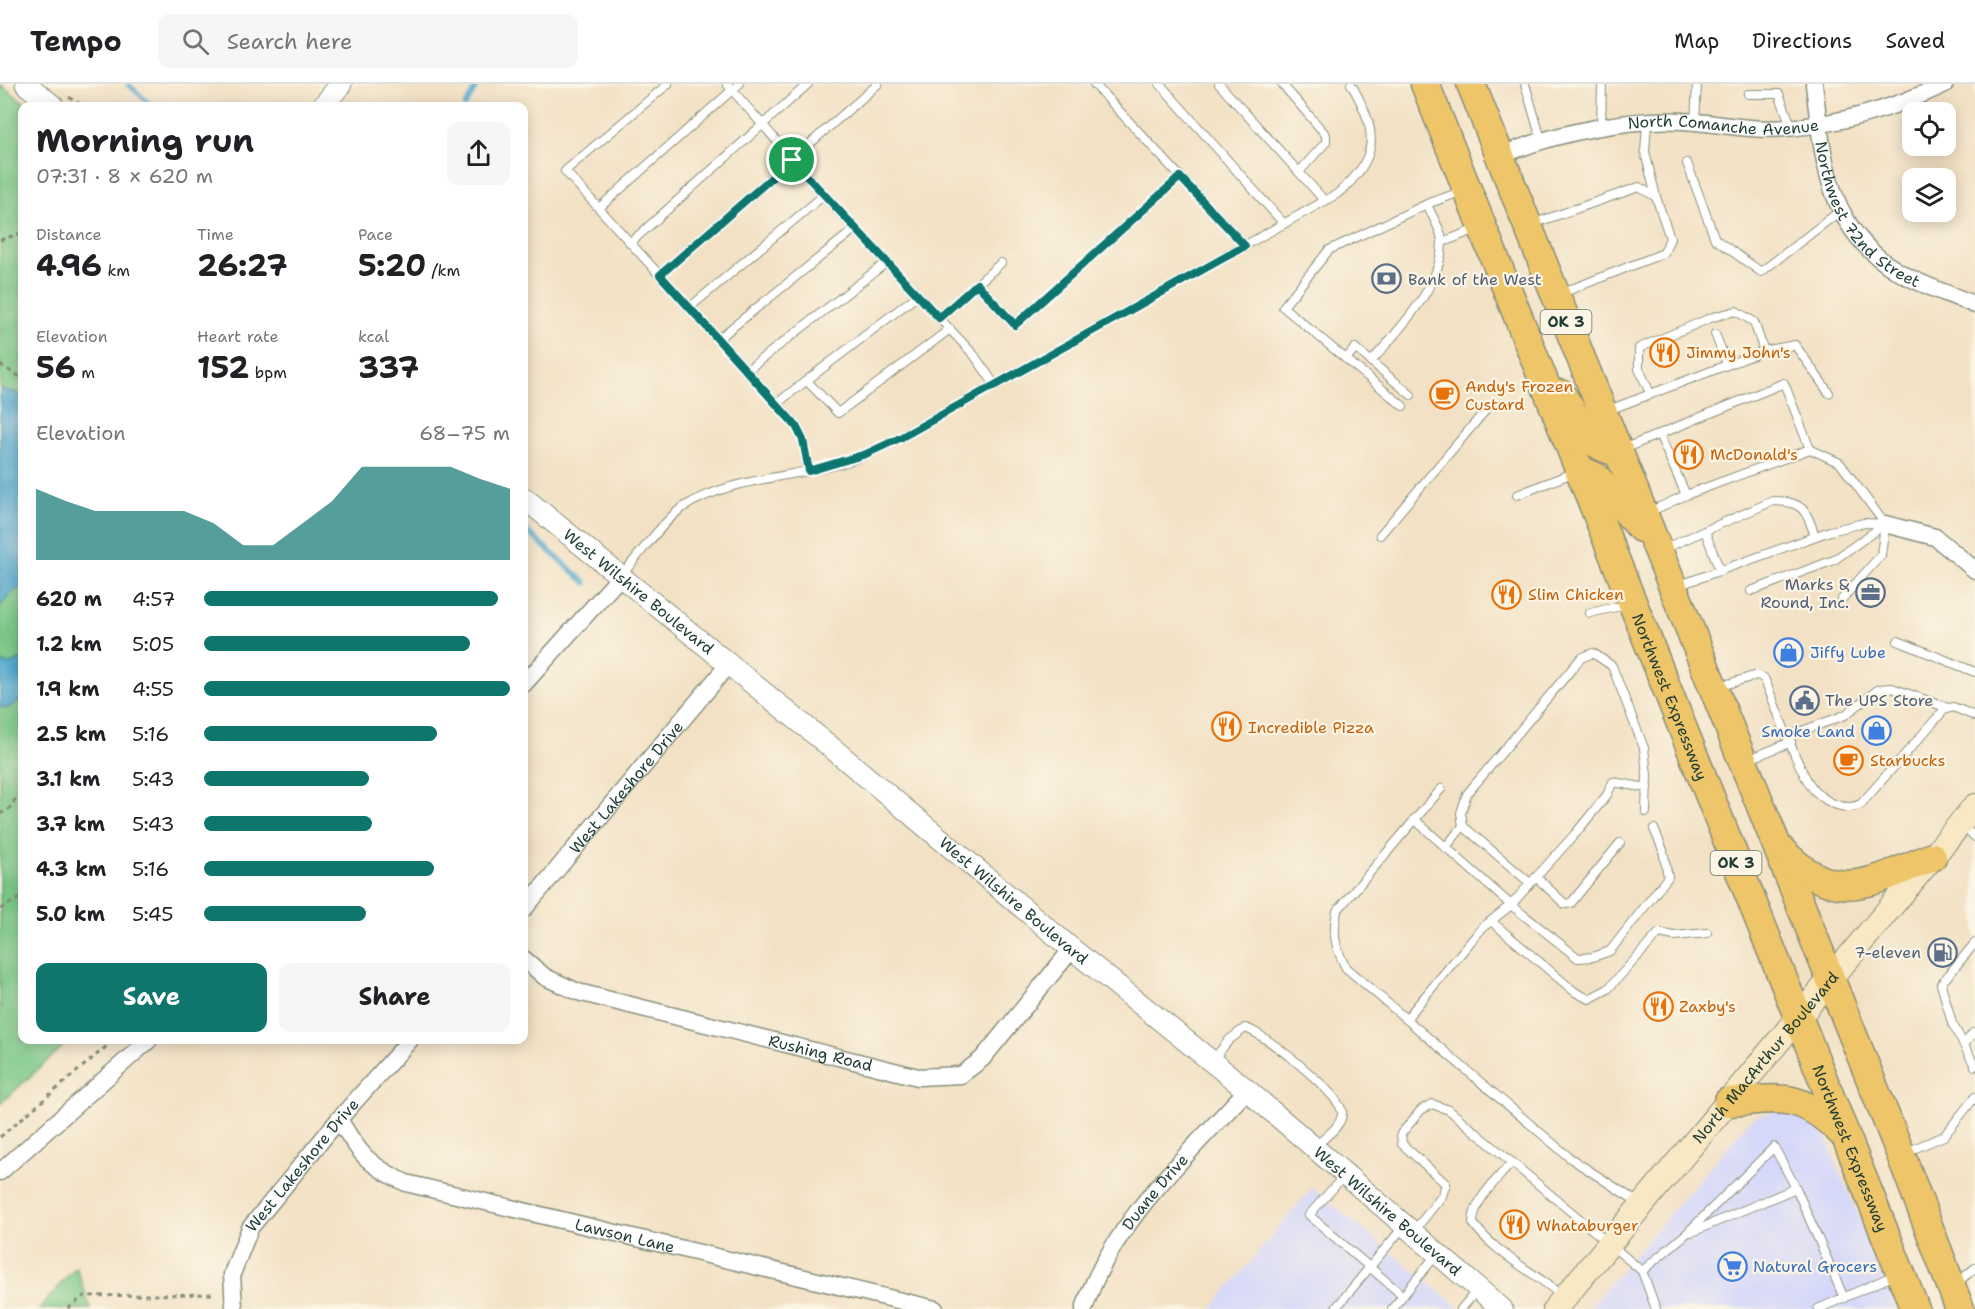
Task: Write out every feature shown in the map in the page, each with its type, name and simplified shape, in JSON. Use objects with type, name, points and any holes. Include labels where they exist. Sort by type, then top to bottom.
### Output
[{"type":"highway","name":"Northwest Expressway","points":[[1425,84],[1915,1309]]},
{"type":"highway","name":"OK 3","points":[[1471,84],[1901,1155],[1956,1298]]},
{"type":"highway","points":[[1535,358],[1590,440],[1605,450],[1618,451]]},
{"type":"highway","points":[[1579,470],[1596,477],[1659,551]]},
{"type":"highway","points":[[1776,845],[1810,875],[1836,885],[1864,884],[1932,857]]},
{"type":"highway","points":[[1728,1102],[1786,1100],[1802,1103],[1823,1115],[1846,1137]]},
{"type":"main road","name":"North MacArthur Boulevard","points":[[1560,1304],[1932,857],[1967,830],[1975,806]]},
{"type":"street","points":[[26,84],[48,102]]},
{"type":"street","points":[[326,102],[341,84]]},
{"type":"street","name":"Northwest 72nd Street","points":[[1814,84],[1827,171],[1840,211],[1866,247],[1897,271],[1975,305]]},
{"type":"street","name":"North Comanche Avenue","points":[[1500,156],[1541,139],[1601,128],[1647,123],[1695,122],[1727,128],[1792,128],[1819,125],[1891,107],[1944,84]]},
{"type":"street","name":"West Wilshire Boulevard","points":[[528,501],[1247,1090],[1502,1309]]},
{"type":"street","points":[[1885,524],[1935,537],[1975,570]]},
{"type":"street","points":[[528,680],[620,577]]},
{"type":"street","name":"West Lakeshore Drive","points":[[528,904],[728,665]]},
{"type":"street","name":"Rushing Road","points":[[528,962],[545,977],[578,992],[918,1077],[961,1075],[982,1059],[1072,949]]},
{"type":"street","points":[[0,1172],[144,1044]]},
{"type":"street","name":"West Lakeshore Drive","points":[[233,1301],[232,1274],[250,1228],[339,1119],[406,1044]]},
{"type":"street","name":"Duane Drive","points":[[1084,1309],[1092,1284],[1138,1210],[1247,1090]]},
{"type":"street","name":"Lawson Lane","points":[[339,1119],[357,1150],[376,1169],[406,1183],[935,1309]]},
{"type":"lane","points":[[668,84],[566,171],[796,426],[803,440],[809,471]]},
{"type":"lane","points":[[630,243],[808,84]]},
{"type":"lane","points":[[660,275],[879,84]]},
{"type":"lane","points":[[1094,84],[1245,246]]},
{"type":"lane","points":[[1160,84],[1284,224]]},
{"type":"lane","points":[[1219,84],[1325,201]]},
{"type":"lane","points":[[1282,84],[1326,135],[1326,142],[1299,172]]},
{"type":"lane","points":[[620,577],[680,510],[689,504],[727,488],[809,471],[866,454],[995,385],[1325,201],[1356,179],[1366,165],[1370,150],[1371,128],[1364,106],[1351,84]]},
{"type":"lane","points":[[1525,84],[1541,139]]},
{"type":"lane","points":[[1601,128],[1602,84]]},
{"type":"lane","points":[[1695,122],[1697,84]]},
{"type":"lane","points":[[599,208],[733,86],[792,160],[950,329],[995,385]]},
{"type":"lane","points":[[1748,94],[1779,94],[1792,128]]},
{"type":"lane","points":[[1556,296],[1664,253],[1670,238],[1656,197],[1645,152],[1647,123]]},
{"type":"lane","points":[[1687,163],[1715,239],[1761,272],[1840,211]]},
{"type":"lane","points":[[977,284],[1015,325],[1180,177]]},
{"type":"lane","points":[[1528,225],[1639,186],[1656,197]]},
{"type":"lane","points":[[1403,406],[1283,307],[1329,250],[1427,204],[1467,190]]},
{"type":"lane","points":[[689,308],[824,195]]},
{"type":"lane","points":[[1371,362],[1422,301],[1435,270],[1443,242],[1427,204]]},
{"type":"lane","points":[[1443,242],[1482,227]]},
{"type":"lane","points":[[718,339],[855,230]]},
{"type":"lane","points":[[746,371],[887,262]]},
{"type":"lane","points":[[939,318],[1001,263]]},
{"type":"lane","points":[[776,404],[918,295]]},
{"type":"lane","points":[[1650,393],[1640,369],[1639,348],[1713,317],[1736,311],[1748,316],[1758,329],[1764,351]]},
{"type":"lane","points":[[807,381],[838,413],[950,329]]},
{"type":"lane","points":[[1715,334],[1727,364]]},
{"type":"lane","points":[[1602,412],[1764,351],[1795,345],[1829,393]]},
{"type":"lane","points":[[1346,359],[1355,348],[1412,395]]},
{"type":"lane","points":[[1618,451],[1784,383],[1810,449],[1840,463],[1885,524],[1881,555],[1842,599]]},
{"type":"lane","points":[[1380,535],[1485,411]]},
{"type":"lane","points":[[1659,434],[1686,495]]},
{"type":"lane","points":[[1644,514],[1686,495],[1810,449]]},
{"type":"lane","points":[[1517,495],[1579,470]]},
{"type":"lane","points":[[1659,551],[1773,501],[1787,501],[1800,505],[1808,514],[1815,536]]},
{"type":"lane","points":[[1674,587],[1815,536],[1864,523],[1885,524]]},
{"type":"lane","points":[[1751,591],[1834,560],[1885,524]]},
{"type":"lane","points":[[1705,531],[1720,571]]},
{"type":"lane","points":[[1590,613],[1633,603]]},
{"type":"lane","points":[[1898,641],[1975,672]]},
{"type":"lane","points":[[1445,848],[1462,826],[1461,813],[1467,794],[1581,658],[1593,653],[1612,666],[1644,748],[1646,812]]},
{"type":"lane","points":[[1714,689],[1757,675],[1762,676],[1804,774],[1814,790],[1836,804],[1855,807],[1861,804],[1948,708]]},
{"type":"lane","points":[[1743,762],[1845,715],[1876,690],[1887,688],[1948,708],[1960,709],[1975,716]]},
{"type":"lane","points":[[1406,1019],[1491,921],[1511,905],[1533,880],[1607,795],[1613,782],[1647,788]]},
{"type":"lane","points":[[1441,789],[1337,911],[1333,929],[1335,946],[1346,968],[1570,1158],[1642,1206]]},
{"type":"lane","points":[[1414,819],[1511,905],[1578,958],[1593,957],[1610,951],[1668,877],[1663,850],[1654,829]]},
{"type":"lane","points":[[1462,826],[1565,904],[1571,903],[1620,843]]},
{"type":"lane","points":[[1491,921],[1575,992],[1589,999],[1608,989],[1659,933],[1674,936],[1707,933]]},
{"type":"lane","points":[[1975,943],[1941,984],[1953,1023],[1975,1066]]},
{"type":"lane","points":[[1967,953],[1975,960]]},
{"type":"lane","points":[[1212,1062],[1229,1040],[1245,1028],[1263,1036],[1313,1078],[1340,1104],[1342,1114],[1338,1124],[1314,1148]]},
{"type":"lane","points":[[1964,1045],[1973,1032]]},
{"type":"lane","points":[[1901,1155],[1944,1136],[1975,1097]]},
{"type":"lane","points":[[1335,1309],[1369,1266],[1442,1196],[1446,1184],[1402,1144],[1401,1134],[1420,1110],[1432,1104],[1449,1110],[1642,1271],[1656,1309]]},
{"type":"lane","points":[[1642,1271],[1686,1234],[1774,1147],[1796,1188],[1844,1298]]},
{"type":"lane","points":[[1512,1162],[1481,1200],[1473,1214],[1473,1223],[1492,1244],[1517,1264],[1542,1279],[1560,1304]]},
{"type":"lane","points":[[1345,1175],[1309,1215],[1402,1295]]},
{"type":"lane","points":[[1686,1234],[1796,1188]]},
{"type":"lane","points":[[1392,1309],[1437,1254]]},
{"type":"lane","points":[[1956,1298],[1975,1268]]},
{"type":"lane","points":[[1818,1309],[1900,1273]]},
{"type":"lane","points":[[1461,1309],[1478,1289]]},
{"type":"path","points":[[0,240],[18,234]]},
{"type":"path","points":[[0,365],[18,376]]},
{"type":"path","points":[[0,814],[9,809],[18,796]]},
{"type":"path","points":[[0,909],[18,899]]},
{"type":"path","points":[[0,1137],[109,1044]]},
{"type":"path","points":[[68,1309],[84,1296],[233,1301]]},
{"type":"shaded area","points":[[1786,1108],[1824,1133],[1897,1309],[1588,1309],[1752,1118]]},
{"type":"shaded area","points":[[1312,1188],[1461,1309],[1211,1309]]},
{"type":"green space","points":[[0,84],[24,102],[18,102],[18,1044],[66,1044],[0,1104]]},
{"type":"green space","points":[[76,1267],[91,1309],[39,1309]]},
{"type":"water","points":[[0,389],[18,395],[18,589],[8,596],[0,607]]},
{"type":"water","points":[[18,661],[18,702],[8,708],[0,707],[0,663],[11,664]]},
{"type":"waterway","points":[[128,84],[148,102]]},
{"type":"waterway","points":[[467,102],[478,84]]},
{"type":"waterway","points":[[528,532],[586,583]]},
{"type":"place","name":"Bank of the West","points":[[1387,279]]},
{"type":"place","name":"Jimmy John's","points":[[1665,352]]},
{"type":"place","name":"Andy's Frozen Custard","points":[[1444,395]]},
{"type":"place","name":"McDonald's","points":[[1689,454]]},
{"type":"place","name":"Marks & Round, Inc.","points":[[1870,593]]},
{"type":"place","name":"Slim Chicken","points":[[1507,594]]},
{"type":"place","name":"Jiffy Lube","points":[[1789,652]]},
{"type":"place","name":"The UPS Store","points":[[1804,700]]},
{"type":"place","name":"Incredible Pizza","points":[[1227,727]]},
{"type":"place","name":"Smoke Land","points":[[1876,731]]},
{"type":"place","name":"Starbucks","points":[[1849,760]]},
{"type":"place","name":"7-eleven","points":[[1942,952]]},
{"type":"place","name":"Zaxby's","points":[[1658,1006]]},
{"type":"place","name":"Whataburger","points":[[1515,1225]]},
{"type":"place","name":"Natural Grocers","points":[[1732,1266]]},
{"type":"route","points":[[792,160],[939,318],[977,284],[1015,325],[1180,177],[1245,246],[900,438],[866,454],[809,471],[803,440],[796,426],[660,275],[792,160]]}]
